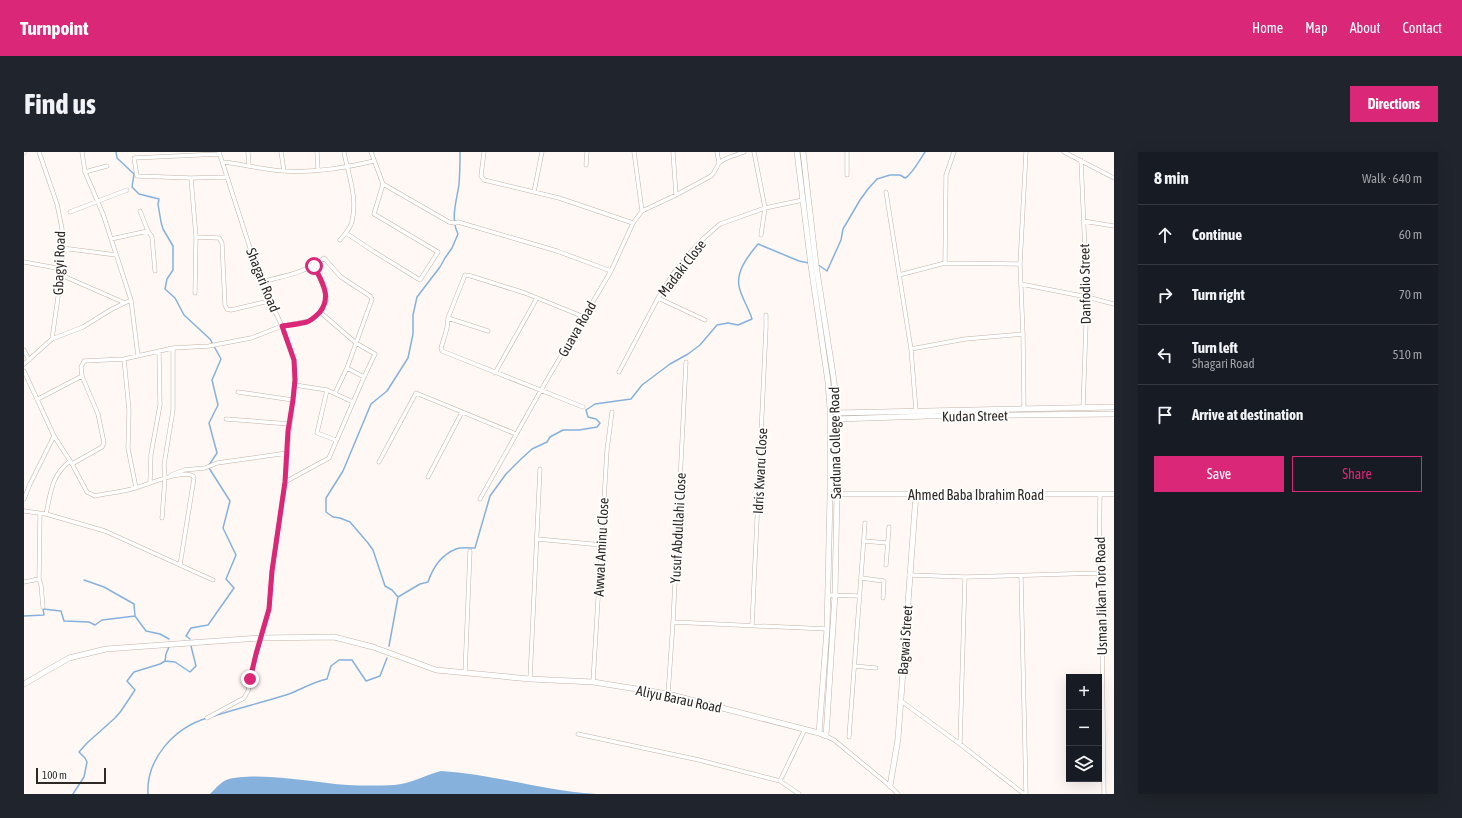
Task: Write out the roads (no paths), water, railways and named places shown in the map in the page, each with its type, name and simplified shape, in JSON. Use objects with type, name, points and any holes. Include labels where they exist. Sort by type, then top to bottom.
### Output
[{"type":"street","name":"Gbagyi Road","points":[[39,152],[57,204],[62,229],[62,269],[52,339]]},
{"type":"street","points":[[82,152],[86,172],[111,239],[131,300],[138,356]]},
{"type":"street","points":[[248,152],[249,165]]},
{"type":"street","points":[[281,152],[284,171]]},
{"type":"street","points":[[317,152],[318,170]]},
{"type":"street","points":[[340,240],[352,222],[354,209],[353,191],[346,168],[344,152]]},
{"type":"street","points":[[346,233],[420,280],[438,252],[374,214],[383,184],[371,152]]},
{"type":"street","points":[[484,152],[482,178],[559,198],[633,223]]},
{"type":"street","points":[[534,192],[542,152]]},
{"type":"street","points":[[586,165],[587,152]]},
{"type":"street","points":[[634,152],[642,211],[676,195],[715,173],[719,163],[717,152]]},
{"type":"street","points":[[673,152],[676,195]]},
{"type":"street","points":[[719,163],[744,152]]},
{"type":"street","points":[[754,152],[765,208],[761,235]]},
{"type":"street","name":"Sarduna College Road","points":[[797,152],[803,200],[813,257]]},
{"type":"street","name":"Sarduna College Road","points":[[803,152],[813,257],[828,382],[830,495],[828,595],[827,629],[819,733]]},
{"type":"street","points":[[847,152],[847,175]]},
{"type":"street","points":[[944,263],[946,175],[954,152]]},
{"type":"street","points":[[1024,409],[1020,264],[1026,152]]},
{"type":"street","points":[[1064,152],[1114,178]]},
{"type":"street","points":[[219,153],[134,158],[137,176],[191,178],[227,177]]},
{"type":"street","name":"Shagari Road","points":[[207,718],[244,698],[248,691],[256,654],[269,609],[272,571],[285,482],[295,385],[294,360],[282,326],[261,282],[219,153]]},
{"type":"street","name":"Danfodio Street","points":[[1081,160],[1087,297],[1083,408]]},
{"type":"street","points":[[223,162],[284,171],[346,168],[374,161]]},
{"type":"street","points":[[86,172],[107,166]]},
{"type":"street","points":[[191,178],[196,237],[195,294]]},
{"type":"street","points":[[383,184],[449,222],[458,222],[557,251],[611,271]]},
{"type":"street","points":[[70,212],[97,200],[126,190]]},
{"type":"street","points":[[886,192],[898,275],[911,349],[916,411]]},
{"type":"street","name":"Madaki Close","points":[[619,372],[658,298],[673,274],[704,238],[720,224],[765,208],[803,200]]},
{"type":"street","points":[[140,211],[152,237],[155,271]]},
{"type":"street","name":"Guava Road","points":[[480,499],[541,390],[611,271],[633,223],[642,211]]},
{"type":"street","points":[[1083,221],[1114,226]]},
{"type":"street","points":[[111,239],[148,231]]},
{"type":"street","points":[[196,237],[219,238],[222,243],[225,305],[227,309],[231,310],[269,300]]},
{"type":"street","points":[[62,248],[116,254]]},
{"type":"street","points":[[261,282],[293,274],[314,266],[324,258],[341,277],[370,296],[372,299],[347,368],[335,393]]},
{"type":"street","points":[[24,262],[62,269]]},
{"type":"street","points":[[898,275],[944,263],[1020,264]]},
{"type":"street","name":"Sarduna College Road","points":[[814,265],[834,381],[837,419],[835,595],[826,736]]},
{"type":"street","points":[[46,514],[51,490],[61,469],[102,447],[104,443],[98,414],[82,376],[81,366],[84,361],[124,359],[173,348],[218,345],[251,338],[282,326],[309,321],[320,312],[326,303],[326,295],[314,266]]},
{"type":"street","points":[[61,275],[125,303]]},
{"type":"street","points":[[583,407],[442,351],[441,348],[447,328],[448,318],[465,275],[537,298],[584,317]]},
{"type":"street","points":[[1021,284],[1114,304]]},
{"type":"street","points":[[496,372],[537,298]]},
{"type":"street","points":[[658,298],[705,320]]},
{"type":"street","points":[[24,364],[52,339],[83,327],[131,300]]},
{"type":"street","points":[[285,482],[329,458],[352,403],[375,354],[356,343],[320,312]]},
{"type":"street","name":"Idris Kwaru Close","points":[[752,626],[766,316]]},
{"type":"street","points":[[448,318],[488,331]]},
{"type":"street","points":[[911,349],[966,339],[1023,334]]},
{"type":"street","points":[[162,518],[165,478],[164,465],[173,410],[173,348]]},
{"type":"street","points":[[24,350],[30,360]]},
{"type":"street","points":[[150,482],[151,454],[160,404],[159,351]]},
{"type":"street","points":[[124,359],[129,410],[128,448],[136,488]]},
{"type":"street","name":"Yusuf Abdullahi Close","points":[[668,694],[686,362]]},
{"type":"street","points":[[347,368],[364,377]]},
{"type":"street","points":[[24,371],[54,436],[87,492],[95,496],[136,488],[165,478],[191,474],[194,478],[187,530],[180,565]]},
{"type":"street","points":[[38,399],[82,376]]},
{"type":"street","points":[[295,385],[327,390],[353,401],[352,403]]},
{"type":"street","points":[[327,390],[318,433],[336,440]]},
{"type":"street","points":[[238,392],[293,400]]},
{"type":"street","points":[[379,462],[416,393],[516,434]]},
{"type":"street","points":[[836,413],[1114,407]]},
{"type":"street","points":[[428,477],[462,412]]},
{"type":"street","name":"Awwal Aminu Close","points":[[593,682],[607,450],[612,412]]},
{"type":"street","name":"Kudan Street","points":[[837,419],[936,416],[1114,414]]},
{"type":"street","points":[[226,419],[290,424]]},
{"type":"street","points":[[24,499],[54,436]]},
{"type":"street","points":[[165,478],[184,470],[206,468],[216,463],[287,453]]},
{"type":"street","points":[[530,679],[540,468]]},
{"type":"street","name":"Ahmed Baba Ibrahim Road","points":[[837,494],[1114,494]]},
{"type":"street","name":"Bagwai Street","points":[[890,786],[896,753],[901,701],[916,494]]},
{"type":"street","name":"Usman Jikan Toro Road","points":[[1100,494],[1099,573],[1102,638],[1104,794]]},
{"type":"street","points":[[24,511],[46,514],[105,531],[213,580]]},
{"type":"street","points":[[40,514],[39,579],[43,607]]},
{"type":"street","points":[[849,738],[865,523]]},
{"type":"street","points":[[886,565],[889,527]]},
{"type":"street","points":[[537,539],[602,545]]},
{"type":"street","points":[[864,541],[887,543]]},
{"type":"street","points":[[465,673],[470,551]]},
{"type":"street","points":[[909,575],[965,577],[1099,573]]},
{"type":"street","points":[[1021,576],[1025,794]]},
{"type":"street","points":[[960,744],[965,577]]},
{"type":"street","points":[[861,578],[884,581],[883,598]]},
{"type":"street","points":[[24,582],[39,579]]},
{"type":"street","points":[[828,595],[860,596]]},
{"type":"street","points":[[673,622],[827,629]]},
{"type":"street","name":"Aliyu Barau Road","points":[[24,684],[69,658],[106,649],[261,638],[334,637],[373,647],[436,670],[530,679],[593,682],[668,694],[805,729],[826,736]]},
{"type":"street","points":[[854,666],[876,668]]},
{"type":"street","points":[[901,701],[1025,794]]},
{"type":"street","points":[[780,781],[805,729]]},
{"type":"street","points":[[578,734],[698,760],[780,781],[799,794]]},
{"type":"street","points":[[826,736],[834,740],[898,794]]},
{"type":"water","points":[[441,771],[480,775],[558,790],[597,794],[210,794],[224,781],[236,778],[262,777],[360,786],[394,785],[406,783]]},
{"type":"waterway","points":[[116,152],[117,158],[134,174],[132,187],[139,194],[159,199],[158,204],[163,229],[173,246],[173,270],[167,279],[165,289],[175,298],[184,315],[210,339],[221,359],[212,380],[218,405],[209,423],[217,453],[209,465]]},
{"type":"waterway","points":[[398,597],[392,590],[385,586],[373,550],[368,543],[350,522],[333,517],[326,512],[326,498],[343,471],[371,404],[387,391],[408,358],[413,334],[413,315],[417,297],[440,267],[452,248],[458,234],[454,222],[454,215],[459,184],[460,152]]},
{"type":"waterway","points":[[817,264],[827,271],[841,240],[843,229],[860,200],[877,179],[890,175],[900,175],[905,178],[907,177],[925,152]]},
{"type":"waterway","points":[[389,646],[398,597],[420,584],[428,582],[432,571],[438,562],[446,555],[460,548],[475,548],[490,496],[506,474],[521,459],[532,449],[547,442],[550,437],[563,430],[579,430],[597,427],[600,423],[596,419],[588,417],[586,410],[595,404],[631,399],[642,385],[670,364],[700,345],[717,325],[728,323],[738,325],[752,319],[740,290],[739,277],[743,265],[758,244],[799,261],[809,263]]},
{"type":"waterway","points":[[190,639],[186,636],[191,628],[208,625],[234,588],[226,579],[236,555],[223,528],[230,501],[209,468]]},
{"type":"waterway","points":[[84,580],[104,587],[134,604],[135,616],[146,631],[160,634],[169,639]]},
{"type":"waterway","points":[[24,616],[44,615],[43,609],[61,611],[64,621],[89,622],[95,625],[102,620],[135,616]]},
{"type":"waterway","points":[[73,794],[84,777],[87,762],[79,752],[121,711],[135,690],[127,681],[134,672],[165,661],[175,662],[190,672],[196,666],[191,646]]},
{"type":"waterway","points":[[165,661],[169,647]]},
{"type":"waterway","points":[[214,716],[289,694],[327,679],[331,666],[339,660],[352,660],[366,681],[380,676],[387,658]]},
{"type":"waterway","points":[[148,794],[152,769],[157,757],[164,747],[173,737],[184,729],[207,718]]}]
